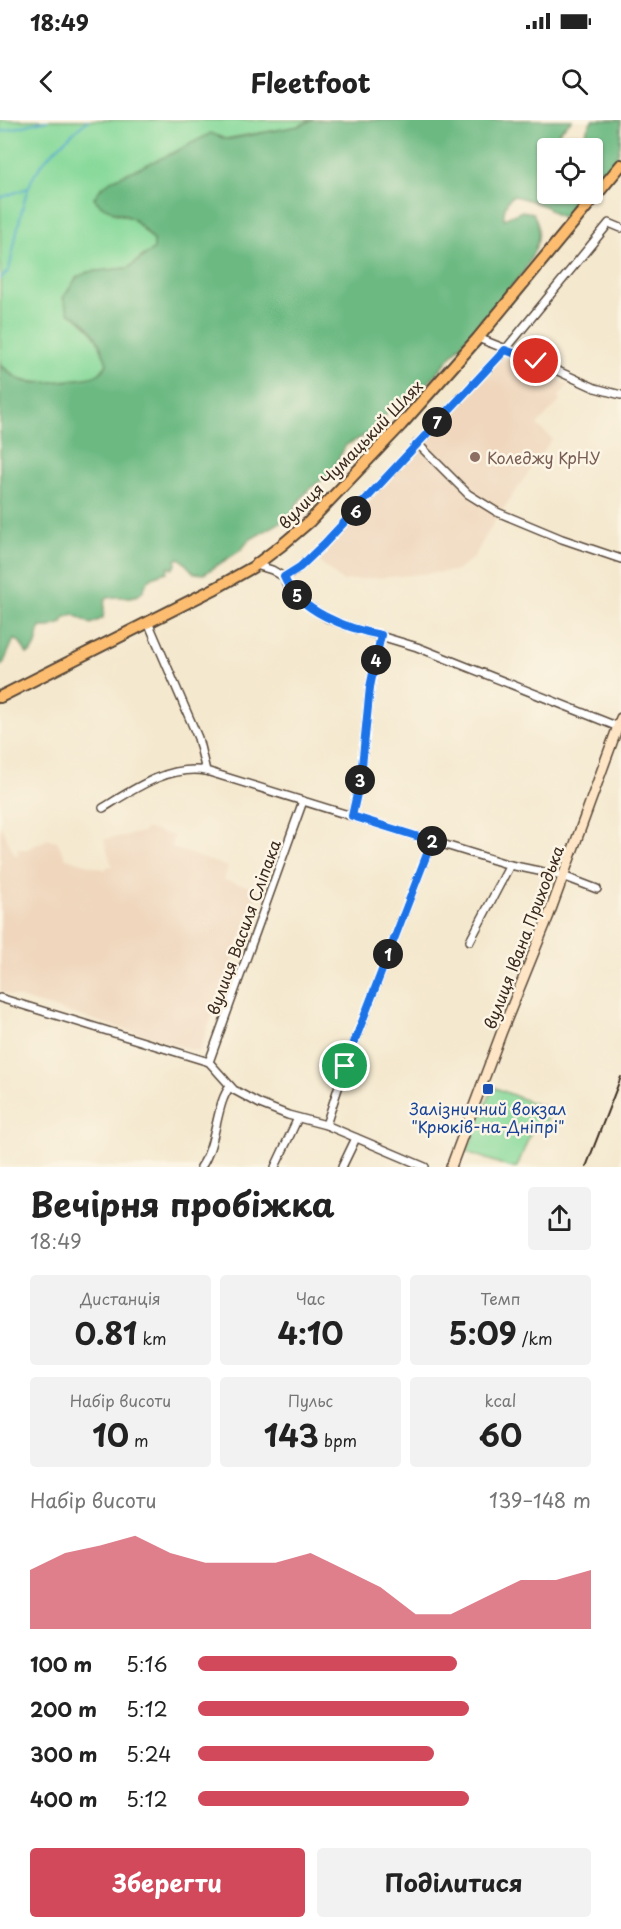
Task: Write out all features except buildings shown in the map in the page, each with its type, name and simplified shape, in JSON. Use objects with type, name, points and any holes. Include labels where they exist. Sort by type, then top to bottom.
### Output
[{"type":"highway","name":"вулиця Чумацький Шлях","points":[[0,697],[256,565],[309,522],[401,425],[478,338],[621,165]]},
{"type":"main road","name":"вулиця Івана Приходька","points":[[451,1167],[620,724]]},
{"type":"street","points":[[284,577],[300,567],[324,544],[505,350],[609,223],[621,228]]},
{"type":"street","points":[[478,338],[536,361],[589,386],[621,395]]},
{"type":"street","points":[[417,443],[468,494],[497,512],[621,559]]},
{"type":"street","points":[[256,565],[284,577],[286,584],[310,607],[327,618],[381,635],[620,724]]},
{"type":"street","points":[[148,622],[198,738],[206,771]]},
{"type":"street","points":[[352,816],[361,776],[370,687],[381,635]]},
{"type":"street","points":[[103,808],[136,788],[160,777],[184,770],[206,771],[510,865],[563,876],[597,889]]},
{"type":"street","name":"вулиця Василя Сліпака","points":[[209,1062],[303,801]]},
{"type":"street","points":[[326,1125],[345,1066],[432,841]]},
{"type":"street","points":[[470,941],[510,865]]},
{"type":"street","points":[[0,998],[209,1062],[230,1087],[260,1104],[298,1118],[326,1125],[424,1167]]},
{"type":"street","points":[[201,1167],[212,1147],[224,1097],[230,1087]]},
{"type":"street","points":[[275,1167],[298,1118]]},
{"type":"street","points":[[342,1167],[356,1138]]},
{"type":"shaded area","name":"Коледжу КрНУ","points":[[503,358],[525,364],[568,385],[558,398],[561,400],[537,425],[552,439],[496,519],[474,557],[457,571],[342,581],[317,559]]},
{"type":"shaded area","points":[[0,825],[15,855],[19,854],[16,849],[28,849],[48,839],[57,841],[66,858],[106,870],[107,867],[112,866],[104,839],[144,832],[145,828],[174,836],[171,847],[228,867],[224,880],[259,889],[199,1052],[0,992]]},
{"type":"green space","points":[[0,120],[312,120],[299,126],[225,139],[113,213],[132,218],[154,241],[154,250],[128,268],[88,272],[75,315],[97,336],[107,364],[99,374],[93,377],[43,383],[20,380],[0,364]]},
{"type":"green space","points":[[312,120],[572,120],[556,138],[537,138],[537,203],[512,196],[505,207],[504,219],[522,211],[533,213],[537,221],[537,242],[525,270],[423,389],[416,395],[389,408],[381,426],[376,430],[346,445],[330,474],[308,490],[296,505],[293,515],[249,540],[241,550],[204,574],[194,573],[180,558],[176,560],[176,565],[172,569],[169,567],[167,572],[151,578],[138,595],[105,599],[103,618],[91,624],[73,614],[64,618],[62,623],[40,627],[35,646],[27,654],[20,642],[14,639],[0,666],[0,364],[17,378],[34,382],[75,380],[93,376],[105,368],[107,364],[102,348],[94,334],[83,322],[69,313],[63,298],[77,277],[88,272],[128,268],[154,249],[154,241],[136,221],[98,203],[94,198],[101,188],[114,179],[211,133],[230,139],[299,126]]},
{"type":"green space","points":[[592,120],[621,120],[618,155],[609,168],[603,171],[603,138],[584,138]]},
{"type":"green space","points":[[539,204],[572,204],[573,206],[563,217]]},
{"type":"green space","points":[[493,1087],[550,1110],[544,1131],[533,1127],[517,1167],[509,1167],[467,1152]]},
{"type":"waterway","points":[[0,132],[47,120]]},
{"type":"waterway","points":[[0,279],[9,270],[22,209],[32,179],[45,160],[88,120]]},
{"type":"waterway","points":[[0,198],[28,188]]},
{"type":"railway","points":[[586,1167],[621,1077]]},
{"type":"place","name":"Коледжу КрНУ","points":[[475,457]]},
{"type":"place","name":"Залізничний вокзал \"Крюкiв-на-Днiпрi\"","points":[[488,1089]]},
{"type":"route","points":[[345,1066],[432,841],[352,816],[361,776],[370,687],[380,649],[381,635],[327,618],[310,607],[286,584],[284,577],[300,567],[324,544],[505,350],[536,361]]}]
